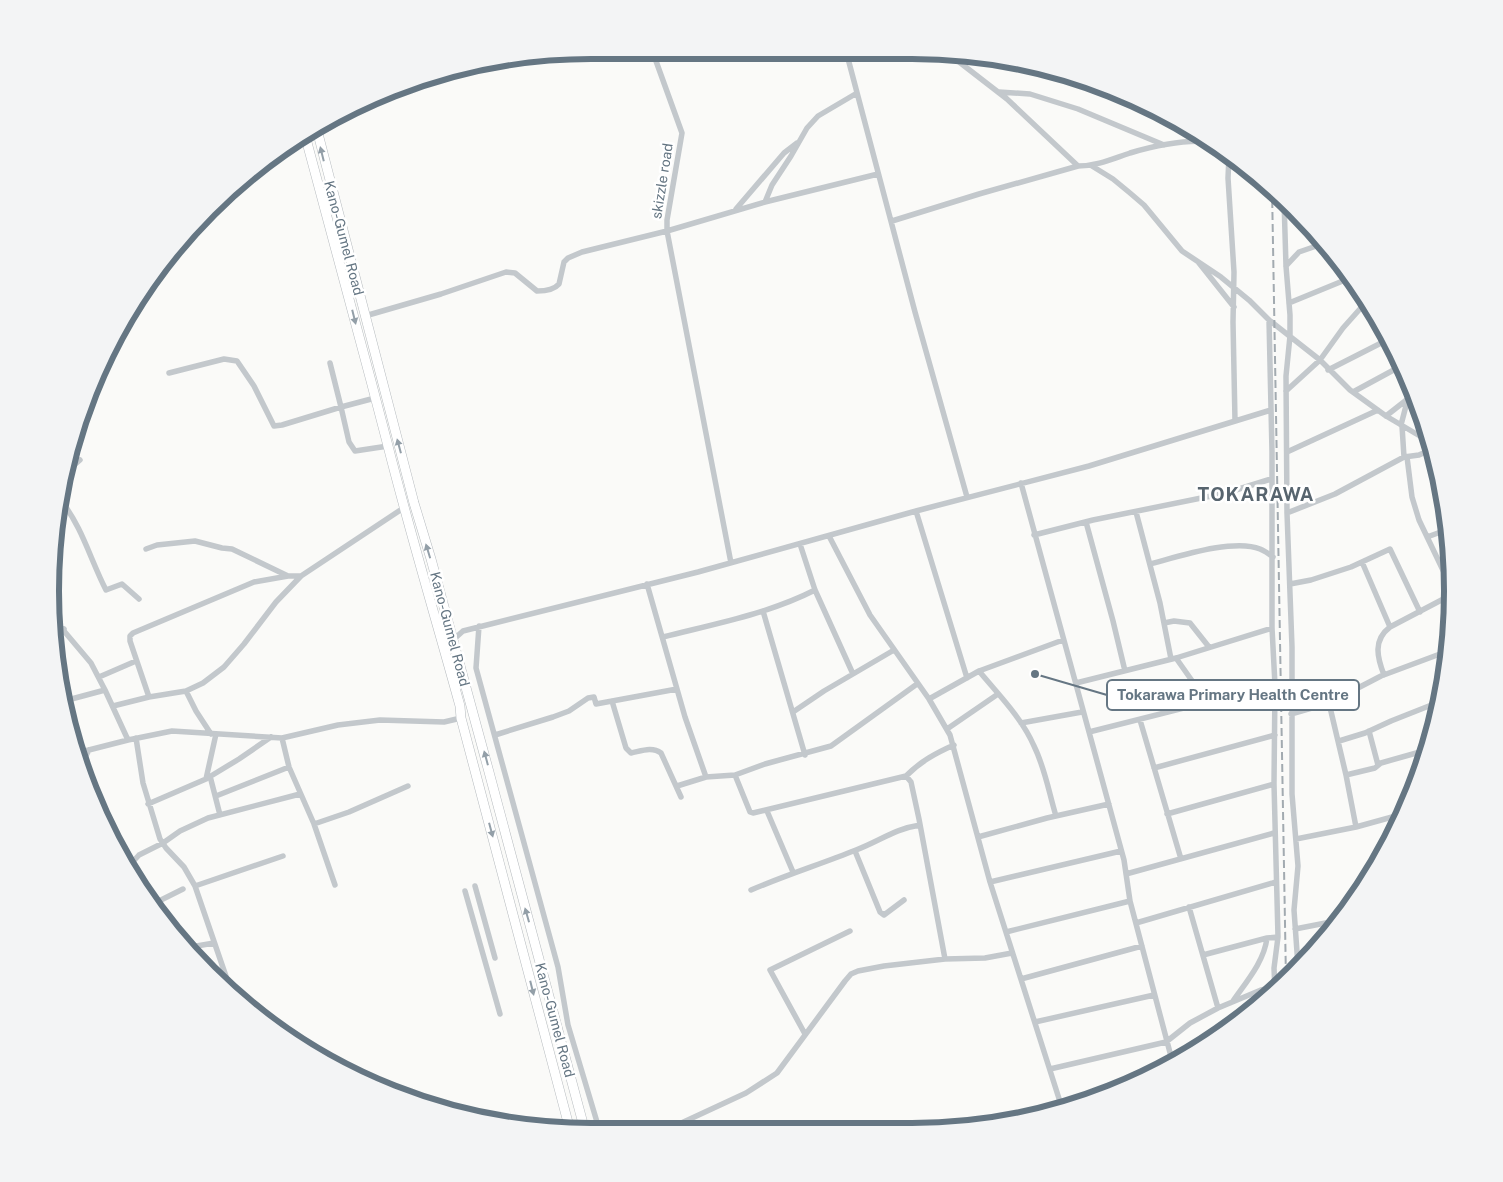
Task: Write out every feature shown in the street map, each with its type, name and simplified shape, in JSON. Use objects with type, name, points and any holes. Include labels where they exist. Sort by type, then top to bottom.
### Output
[{"type":"main road","name":"Kano-Gumel Road","points":[[318,134],[414,503],[454,640],[583,1123]]},
{"type":"main road","name":"Kano-Gumel Road","points":[[307,141],[460,706],[461,718],[568,1122]]},
{"type":"main road","points":[[383,426],[393,423]]},
{"type":"main road","points":[[520,938],[533,935]]},
{"type":"street","name":"skizzle road","points":[[655,59],[682,132],[667,220],[667,231],[731,563]]},
{"type":"street","points":[[848,59],[915,312],[968,497]]},
{"type":"street","points":[[958,61],[998,92],[1078,166]]},
{"type":"street","points":[[998,92],[1030,94],[1078,109],[1164,146]]},
{"type":"street","points":[[765,202],[772,185],[807,128],[818,116],[857,93]]},
{"type":"street","points":[[734,211],[784,153],[798,142]]},
{"type":"street","points":[[892,222],[1078,166],[1092,166],[1142,150],[1187,142],[1198,142]]},
{"type":"street","points":[[1229,163],[1228,178],[1234,247],[1235,288],[1232,322],[1235,421]]},
{"type":"street","points":[[1092,166],[1113,179],[1144,205],[1182,251],[1199,263],[1207,266],[1235,288],[1270,320],[1320,360],[1328,370],[1353,392],[1386,416],[1421,437]]},
{"type":"street","points":[[365,316],[441,294],[506,272],[515,273],[536,291],[547,290],[559,284],[564,262],[568,258],[582,252],[667,231],[765,202],[878,174]]},
{"type":"street","points":[[1284,211],[1290,336],[1286,391],[1292,794],[1298,866],[1294,910],[1297,957]]},
{"type":"street","points":[[1286,266],[1299,252],[1317,246]]},
{"type":"street","points":[[1199,263],[1234,307]]},
{"type":"street","points":[[1289,303],[1344,280]]},
{"type":"street","points":[[1286,391],[1320,360],[1362,306]]},
{"type":"street","points":[[1270,320],[1272,628],[1275,685],[1274,834],[1278,937],[1274,968],[1275,980]]},
{"type":"street","points":[[1328,370],[1382,343]]},
{"type":"street","points":[[169,373],[224,359],[238,361],[254,386],[274,426],[282,426],[375,398]]},
{"type":"street","points":[[330,364],[349,442],[355,451],[388,446]]},
{"type":"street","points":[[1353,392],[1395,369]]},
{"type":"street","points":[[1386,416],[1408,398]]},
{"type":"street","points":[[1408,398],[1401,425],[1412,497],[1419,520],[1443,573]]},
{"type":"street","points":[[454,640],[463,631],[479,626],[618,594],[648,584],[1098,463],[1270,410]]},
{"type":"street","points":[[1287,452],[1378,410]]},
{"type":"street","points":[[1288,512],[1335,494],[1405,457],[1426,452]]},
{"type":"street","points":[[74,465],[80,460]]},
{"type":"street","points":[[1034,535],[1086,522],[1226,493],[1271,479]]},
{"type":"street","points":[[1021,483],[1076,683],[1082,712],[1109,804],[1126,874],[1130,902],[1170,1056]]},
{"type":"street","points":[[66,506],[106,590],[122,584],[139,599]]},
{"type":"street","points":[[113,706],[149,697],[186,691],[203,683],[224,667],[276,602],[301,576],[405,507]]},
{"type":"street","points":[[916,511],[967,678]]},
{"type":"street","points":[[1136,512],[1174,658],[1207,702]]},
{"type":"street","points":[[1086,522],[1125,671]]},
{"type":"street","points":[[1427,537],[1441,532]]},
{"type":"street","points":[[829,536],[870,615],[929,699],[947,728],[954,745],[990,882],[1060,1102]]},
{"type":"street","points":[[146,549],[157,544],[195,541],[232,549],[288,576]]},
{"type":"street","points":[[800,544],[815,590],[853,674]]},
{"type":"street","points":[[1150,564],[1199,551],[1231,546],[1259,548],[1273,557]]},
{"type":"street","points":[[1290,584],[1311,580],[1391,550],[1420,612]]},
{"type":"street","points":[[1362,562],[1390,627]]},
{"type":"street","points":[[149,697],[130,641],[132,633],[254,582],[288,576],[301,576]]},
{"type":"street","points":[[648,584],[677,689],[706,777]]},
{"type":"street","points":[[663,637],[763,611],[794,601],[815,590]]},
{"type":"street","points":[[1384,675],[1378,658],[1382,633],[1444,599]]},
{"type":"street","points":[[763,611],[805,755]]},
{"type":"street","points":[[1164,623],[1174,621],[1190,623],[1209,648]]},
{"type":"street","points":[[60,625],[91,663],[128,740]]},
{"type":"street","points":[[479,626],[476,668],[558,967],[570,1033],[597,1123]]},
{"type":"street","points":[[1076,683],[1174,658],[1272,628]]},
{"type":"street","points":[[61,632],[64,629]]},
{"type":"street","points":[[929,699],[979,671],[1063,640]]},
{"type":"street","points":[[793,712],[824,691],[894,650]]},
{"type":"street","points":[[1291,714],[1329,704],[1384,675],[1441,654]]},
{"type":"street","points":[[99,677],[136,662]]},
{"type":"street","points":[[979,671],[1021,723],[1035,746],[1045,772],[1049,795],[1056,816]]},
{"type":"street","points":[[677,786],[706,777],[735,775],[765,764],[805,755],[831,746],[918,684]]},
{"type":"street","points":[[1088,732],[1275,685]]},
{"type":"street","points":[[495,735],[569,711],[588,698],[594,697],[596,704],[677,689]]},
{"type":"street","points":[[70,699],[105,690]]},
{"type":"street","points":[[186,691],[196,711],[214,734],[208,777],[216,796],[220,814]]},
{"type":"street","points":[[947,728],[998,694]]},
{"type":"street","points":[[612,701],[626,748],[631,753],[651,749],[658,750],[663,755],[681,798]]},
{"type":"street","points":[[1329,704],[1339,741],[1356,827]]},
{"type":"street","points":[[1339,741],[1369,732],[1432,705]]},
{"type":"street","points":[[1021,723],[1082,712]]},
{"type":"street","points":[[84,751],[136,738],[172,732],[282,738],[364,721],[444,722],[461,718]]},
{"type":"street","points":[[1140,720],[1181,859]]},
{"type":"street","points":[[1369,732],[1378,766]]},
{"type":"street","points":[[1154,768],[1275,735]]},
{"type":"street","points":[[148,804],[208,777],[271,737]]},
{"type":"street","points":[[136,738],[142,783],[148,804],[163,843],[184,867],[195,886],[226,978]]},
{"type":"street","points":[[282,738],[289,767],[314,824],[336,885]]},
{"type":"street","points":[[735,775],[750,812],[753,813],[906,776],[930,756],[954,745]]},
{"type":"street","points":[[85,757],[89,750]]},
{"type":"street","points":[[1346,775],[1375,768],[1381,763],[1419,753]]},
{"type":"street","points":[[216,796],[289,767]]},
{"type":"street","points":[[906,776],[909,779],[914,794],[945,959]]},
{"type":"street","points":[[1167,814],[1274,784]]},
{"type":"street","points":[[314,824],[349,812],[408,786]]},
{"type":"street","points":[[133,862],[139,855],[163,843],[180,831],[220,814],[300,794]]},
{"type":"street","points":[[978,837],[1109,804]]},
{"type":"street","points":[[767,811],[793,872]]},
{"type":"street","points":[[1296,839],[1356,827],[1394,817]]},
{"type":"street","points":[[752,890],[793,872],[806,870],[855,850],[892,832],[920,825]]},
{"type":"street","points":[[1126,874],[1274,834]]},
{"type":"street","points":[[855,850],[880,912],[884,915],[904,900]]},
{"type":"street","points":[[990,882],[1121,851]]},
{"type":"street","points":[[195,886],[283,856]]},
{"type":"street","points":[[1136,923],[1276,882]]},
{"type":"street","points":[[475,886],[495,958]]},
{"type":"street","points":[[159,901],[183,889]]},
{"type":"street","points":[[465,891],[500,1014]]},
{"type":"street","points":[[1006,932],[1130,902]]},
{"type":"street","points":[[1190,907],[1218,1008]]},
{"type":"street","points":[[1295,929],[1328,923]]},
{"type":"street","points":[[805,1034],[770,970],[850,931]]},
{"type":"street","points":[[1203,955],[1267,938],[1278,937]]},
{"type":"street","points":[[1233,1001],[1262,958],[1266,949],[1267,938]]},
{"type":"street","points":[[195,946],[214,943]]},
{"type":"street","points":[[1021,980],[1142,946]]},
{"type":"street","points":[[681,1123],[746,1093],[770,1078],[786,1063],[805,1034],[854,972],[884,966],[945,959],[985,958],[1012,953]]},
{"type":"street","points":[[1050,1069],[1166,1042],[1190,1023],[1218,1008],[1264,990]]},
{"type":"street","points":[[1035,1022],[1154,995]]},
{"type":"railway","points":[[1272,200],[1286,969]]},
{"type":"place","name":"Tokarawa Primary Health Centre","points":[[1035,674]]},
{"type":"district","name":"TOKARAWA","points":[[1256,494]]}]
